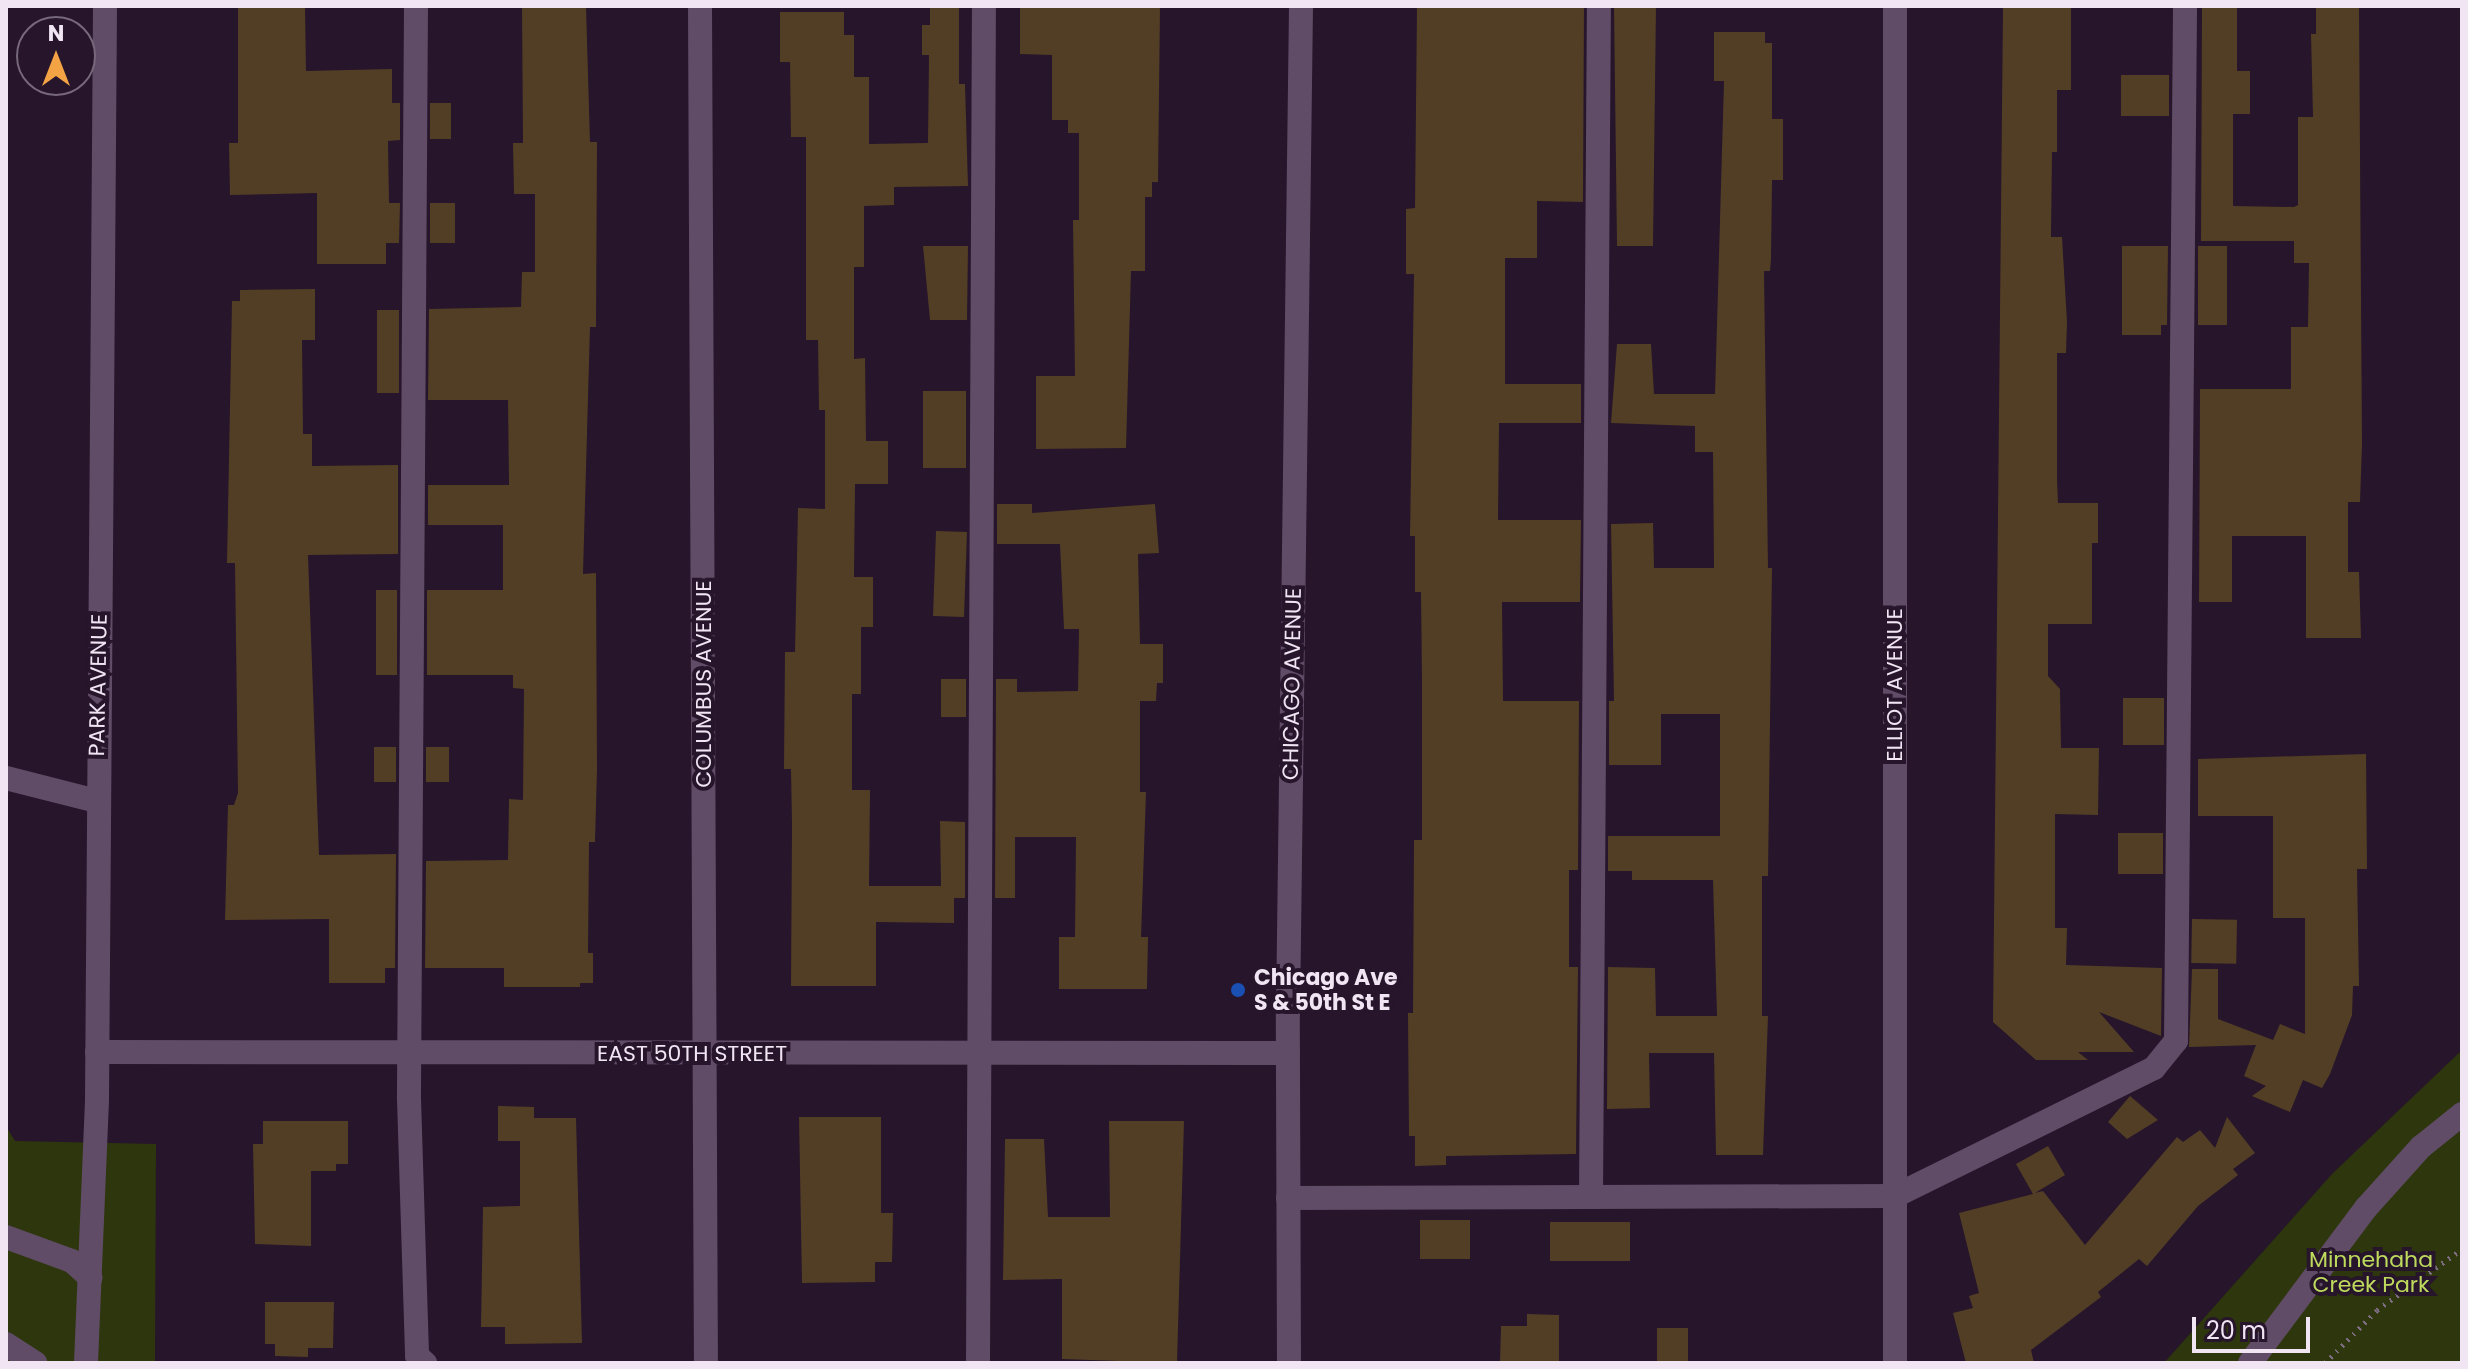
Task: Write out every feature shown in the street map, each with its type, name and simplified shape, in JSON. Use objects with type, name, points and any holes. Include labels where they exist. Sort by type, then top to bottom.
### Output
[{"type":"street","name":"PARK AVENUE","points":[[86,1363],[97,1052],[105,6]]},
{"type":"street","points":[[416,6],[409,1053],[417,1356],[425,1363]]},
{"type":"street","name":"COLUMBUS AVENUE","points":[[700,6],[706,1363]]},
{"type":"street","points":[[978,1363],[984,6]]},
{"type":"street","name":"CHICAGO AVENUE","points":[[1289,1363],[1288,1053],[1301,6]]},
{"type":"street","points":[[1591,1197],[1599,6]]},
{"type":"street","name":"ELLIOT AVENUE","points":[[1895,6],[1895,1363]]},
{"type":"street","points":[[1288,1198],[1895,1196],[2154,1068],[2176,1041],[2185,6]]},
{"type":"street","points":[[6,778],[97,801]]},
{"type":"street","name":"EAST 50TH STREET","points":[[97,1052],[1288,1053]]},
{"type":"street","points":[[2250,1363],[2366,1208],[2421,1147],[2462,1114]]},
{"type":"street","points":[[6,1237],[72,1261],[91,1278]]},
{"type":"street","points":[[6,1344],[35,1363]]},
{"type":"path","points":[[2325,1363],[2377,1310],[2462,1249]]},
{"type":"green space","name":"Minnehaha Creek Park","points":[[2462,1050],[2462,1363],[2164,1363],[2332,1174]]},
{"type":"green space","points":[[6,1126],[15,1141],[156,1144],[155,1363],[6,1363]]},
{"type":"building","points":[[238,6],[305,6],[306,71],[392,69],[392,103],[400,103],[400,140],[388,141],[389,203],[400,203],[399,243],[386,243],[386,264],[317,264],[317,193],[230,195],[229,143],[238,143]]},
{"type":"building","points":[[522,6],[586,6],[590,142],[597,142],[596,327],[590,327],[583,574],[596,573],[597,769],[595,842],[589,842],[588,953],[593,953],[593,983],[580,983],[580,987],[504,987],[504,968],[425,968],[426,861],[508,860],[509,799],[523,800],[524,689],[513,688],[513,675],[427,675],[427,590],[503,590],[503,525],[428,525],[428,485],[509,485],[508,400],[428,400],[429,309],[521,307],[522,272],[535,272],[535,194],[514,194],[513,143],[523,143]]},
{"type":"building","points":[[930,6],[959,6],[959,84],[965,84],[968,186],[894,187],[894,205],[864,206],[864,267],[854,267],[854,359],[865,358],[866,441],[888,441],[888,484],[855,484],[854,577],[873,577],[873,627],[861,627],[861,694],[852,694],[852,790],[870,790],[869,886],[941,886],[940,821],[965,822],[965,898],[954,898],[954,923],[876,922],[876,986],[791,986],[791,769],[784,769],[785,652],[795,652],[798,508],[825,509],[825,410],[819,410],[818,340],[806,340],[806,137],[791,137],[790,62],[780,62],[780,12],[844,12],[844,35],[854,35],[854,77],[869,77],[869,144],[928,143],[929,55],[922,55],[922,25],[930,25]]},
{"type":"building","points":[[1020,6],[1160,6],[1158,182],[1152,182],[1152,197],[1145,197],[1145,271],[1131,271],[1126,448],[1036,449],[1036,376],[1075,376],[1073,220],[1079,220],[1079,133],[1068,133],[1068,120],[1052,120],[1052,55],[1020,54]]},
{"type":"building","points":[[1417,6],[1584,6],[1583,202],[1537,201],[1537,258],[1505,258],[1505,384],[1581,384],[1581,423],[1499,423],[1498,520],[1581,520],[1580,602],[1502,602],[1503,701],[1579,701],[1578,870],[1569,870],[1569,967],[1578,967],[1576,1154],[1446,1156],[1446,1165],[1415,1166],[1415,1136],[1409,1136],[1408,1013],[1413,1013],[1414,840],[1422,840],[1422,682],[1421,592],[1415,592],[1415,536],[1410,536],[1414,274],[1406,274],[1406,209],[1415,208]]},
{"type":"building","points":[[1614,6],[1656,6],[1653,246],[1617,246]]},
{"type":"building","points":[[2003,6],[2071,6],[2071,90],[2057,90],[2057,152],[2052,152],[2051,237],[2062,237],[2067,322],[2066,353],[2057,353],[2058,503],[2098,503],[2098,543],[2092,543],[2092,624],[2048,624],[2048,676],[2060,689],[2061,748],[2099,748],[2098,815],[2055,814],[2055,928],[2067,928],[2066,965],[2162,968],[2161,1036],[2099,1012],[2134,1052],[2078,1052],[2088,1060],[2036,1060],[1993,1022]]},
{"type":"building","points":[[2202,6],[2237,6],[2237,71],[2250,71],[2250,114],[2233,114],[2233,206],[2294,207],[2298,205],[2298,117],[2313,117],[2311,34],[2316,34],[2316,6],[2359,6],[2362,444],[2360,502],[2348,502],[2348,572],[2359,572],[2361,638],[2306,638],[2306,536],[2232,536],[2232,602],[2199,602],[2200,389],[2291,389],[2291,327],[2308,327],[2309,263],[2294,263],[2294,241],[2201,241]]},
{"type":"building","points":[[1714,32],[1765,32],[1765,43],[1772,43],[1772,119],[1783,119],[1783,180],[1772,180],[1771,260],[1770,271],[1764,271],[1768,568],[1772,568],[1768,876],[1762,876],[1762,1016],[1768,1016],[1763,1155],[1716,1155],[1714,1053],[1649,1053],[1650,1108],[1607,1109],[1608,967],[1655,968],[1656,1016],[1717,1016],[1713,880],[1632,880],[1632,871],[1608,871],[1608,836],[1720,836],[1720,714],[1661,714],[1661,765],[1609,765],[1609,701],[1614,701],[1611,524],[1653,523],[1654,568],[1714,568],[1713,452],[1695,452],[1695,426],[1611,423],[1617,344],[1651,344],[1654,394],[1715,394],[1724,81],[1714,81]]},
{"type":"building","points":[[2121,75],[2169,75],[2169,116],[2121,116]]},
{"type":"building","points":[[430,103],[451,103],[451,139],[430,139]]},
{"type":"building","points":[[430,203],[455,203],[455,243],[430,243]]},
{"type":"building","points":[[923,246],[968,246],[967,320],[930,320]]},
{"type":"building","points":[[2122,246],[2168,246],[2167,325],[2161,325],[2161,335],[2122,335]]},
{"type":"building","points":[[2198,246],[2227,246],[2227,325],[2198,325]]},
{"type":"building","points":[[315,289],[315,340],[302,340],[303,434],[312,434],[312,466],[398,465],[398,554],[308,555],[319,855],[396,854],[395,968],[385,968],[385,983],[329,983],[329,919],[225,920],[228,805],[234,805],[238,793],[235,563],[227,563],[232,301],[240,301],[240,290]]},
{"type":"building","points":[[377,310],[399,310],[399,393],[377,393]]},
{"type":"building","points":[[923,391],[966,391],[966,468],[923,468]]},
{"type":"building","points":[[997,504],[1032,504],[1032,513],[1155,504],[1159,553],[1138,554],[1140,644],[1163,644],[1163,683],[1157,683],[1156,701],[1140,701],[1140,792],[1146,792],[1141,937],[1148,937],[1147,989],[1059,989],[1059,937],[1075,937],[1076,837],[1015,837],[1015,898],[995,898],[996,679],[1017,679],[1017,692],[1078,691],[1079,629],[1064,629],[1060,544],[997,544]]},
{"type":"building","points":[[936,531],[967,532],[964,617],[933,616]]},
{"type":"building","points":[[376,590],[397,590],[397,675],[376,675]]},
{"type":"building","points":[[941,679],[966,679],[966,717],[941,717]]},
{"type":"building","points":[[2123,698],[2164,698],[2164,745],[2123,745]]},
{"type":"building","points":[[374,747],[396,747],[396,782],[374,782]]},
{"type":"building","points":[[426,747],[449,747],[449,782],[426,782]]},
{"type":"building","points":[[2366,754],[2367,869],[2357,869],[2359,986],[2353,986],[2352,1015],[2330,1074],[2322,1088],[2303,1080],[2290,1112],[2252,1096],[2266,1086],[2244,1076],[2256,1045],[2189,1047],[2192,969],[2218,969],[2218,1019],[2273,1040],[2280,1024],[2305,1034],[2305,918],[2273,918],[2273,816],[2198,816],[2198,759]]},
{"type":"building","points":[[2118,833],[2163,833],[2163,874],[2118,874]]},
{"type":"building","points":[[2192,919],[2237,920],[2236,964],[2191,963]]},
{"type":"building","points":[[2130,1096],[2158,1120],[2127,1139],[2108,1122]]},
{"type":"building","points":[[498,1106],[534,1107],[534,1118],[576,1118],[582,1343],[505,1344],[505,1327],[481,1327],[483,1207],[520,1206],[520,1141],[498,1141]]},
{"type":"building","points":[[799,1117],[881,1117],[881,1213],[893,1213],[892,1262],[875,1262],[875,1282],[802,1283]]},
{"type":"building","points":[[2227,1117],[2255,1153],[2233,1169],[2238,1175],[2198,1206],[2147,1266],[2139,1259],[2098,1292],[2101,1297],[2031,1350],[2034,1363],[1966,1363],[1953,1313],[1973,1308],[1969,1296],[1979,1293],[1959,1213],[2033,1194],[2016,1164],[2048,1146],[2065,1175],[2035,1193],[2043,1191],[2085,1245],[2177,1137],[2183,1142],[2200,1130],[2215,1148]]},
{"type":"building","points":[[263,1121],[348,1121],[348,1164],[336,1164],[336,1171],[311,1171],[311,1246],[255,1244],[253,1144],[263,1144]]},
{"type":"building","points":[[1109,1121],[1184,1121],[1177,1363],[1062,1359],[1062,1279],[1003,1280],[1005,1139],[1044,1139],[1048,1217],[1110,1217]]},
{"type":"building","points":[[1420,1220],[1470,1220],[1470,1259],[1420,1259]]},
{"type":"building","points":[[1550,1222],[1630,1222],[1630,1261],[1550,1261]]},
{"type":"building","points":[[265,1302],[334,1302],[333,1348],[308,1348],[308,1357],[275,1356],[275,1344],[265,1344]]},
{"type":"building","points":[[1527,1314],[1559,1315],[1559,1363],[1500,1363],[1501,1326],[1527,1326]]},
{"type":"building","points":[[1657,1328],[1688,1328],[1688,1363],[1657,1363]]},
{"type":"place","name":"Chicago Ave S & 50th St E","points":[[1238,990]]}]
